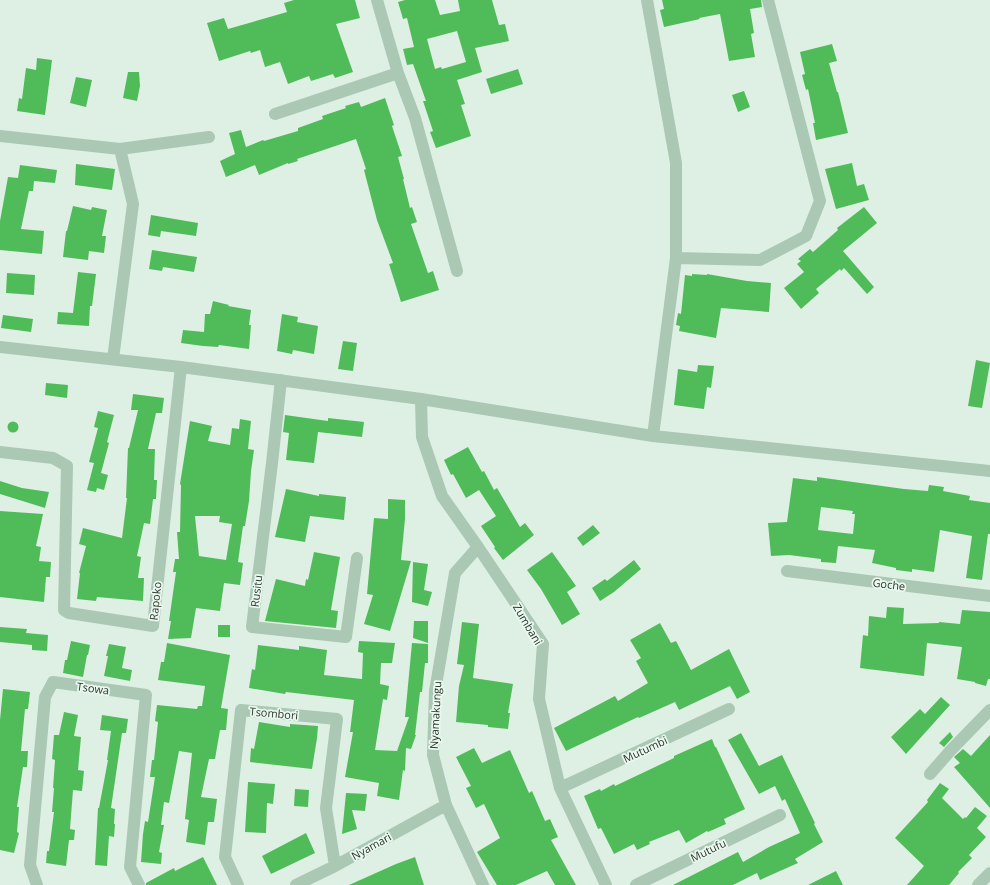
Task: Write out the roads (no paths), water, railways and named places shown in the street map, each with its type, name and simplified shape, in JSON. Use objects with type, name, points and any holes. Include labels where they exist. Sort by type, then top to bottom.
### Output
[{"type":"street","points":[[377,0],[398,73],[415,118],[457,271]]},
{"type":"street","points":[[647,0],[676,163],[676,258],[653,436]]},
{"type":"street","points":[[676,258],[760,260],[806,236],[820,202],[768,0]]},
{"type":"street","points":[[274,114],[398,73]]},
{"type":"street","points":[[0,136],[120,149],[209,137]]},
{"type":"street","points":[[113,360],[133,204],[120,149]]},
{"type":"street","points":[[0,347],[181,367],[421,399],[653,436],[990,471]]},
{"type":"street","name":"Rapoko","points":[[0,452],[53,458],[67,466],[64,610],[69,613],[152,626],[181,367]]},
{"type":"street","name":"Rusitu","points":[[281,380],[252,627],[346,637],[357,558]]},
{"type":"street","name":"Zumbani","points":[[421,399],[422,437],[442,496],[543,644],[540,699],[560,788],[606,885]]},
{"type":"street","name":"Nyamakungu","points":[[478,547],[454,573],[435,690],[433,756],[446,805],[483,885]]},
{"type":"street","name":"Goche","points":[[787,571],[990,596]]},
{"type":"street","name":"Tsowa","points":[[37,885],[30,865],[45,697],[53,682],[146,695],[130,867],[139,885]]},
{"type":"street","name":"Tsombori","points":[[238,885],[225,857],[241,710],[337,719],[326,808],[335,866]]},
{"type":"street","name":"Mutumbi","points":[[560,788],[729,710]]},
{"type":"street","points":[[930,774],[950,750],[990,710]]},
{"type":"street","name":"Nyamari","points":[[296,885],[335,866],[446,805]]},
{"type":"street","name":"Mutufu","points":[[636,885],[780,815]]},
{"type":"street","points":[[978,885],[990,873]]}]
